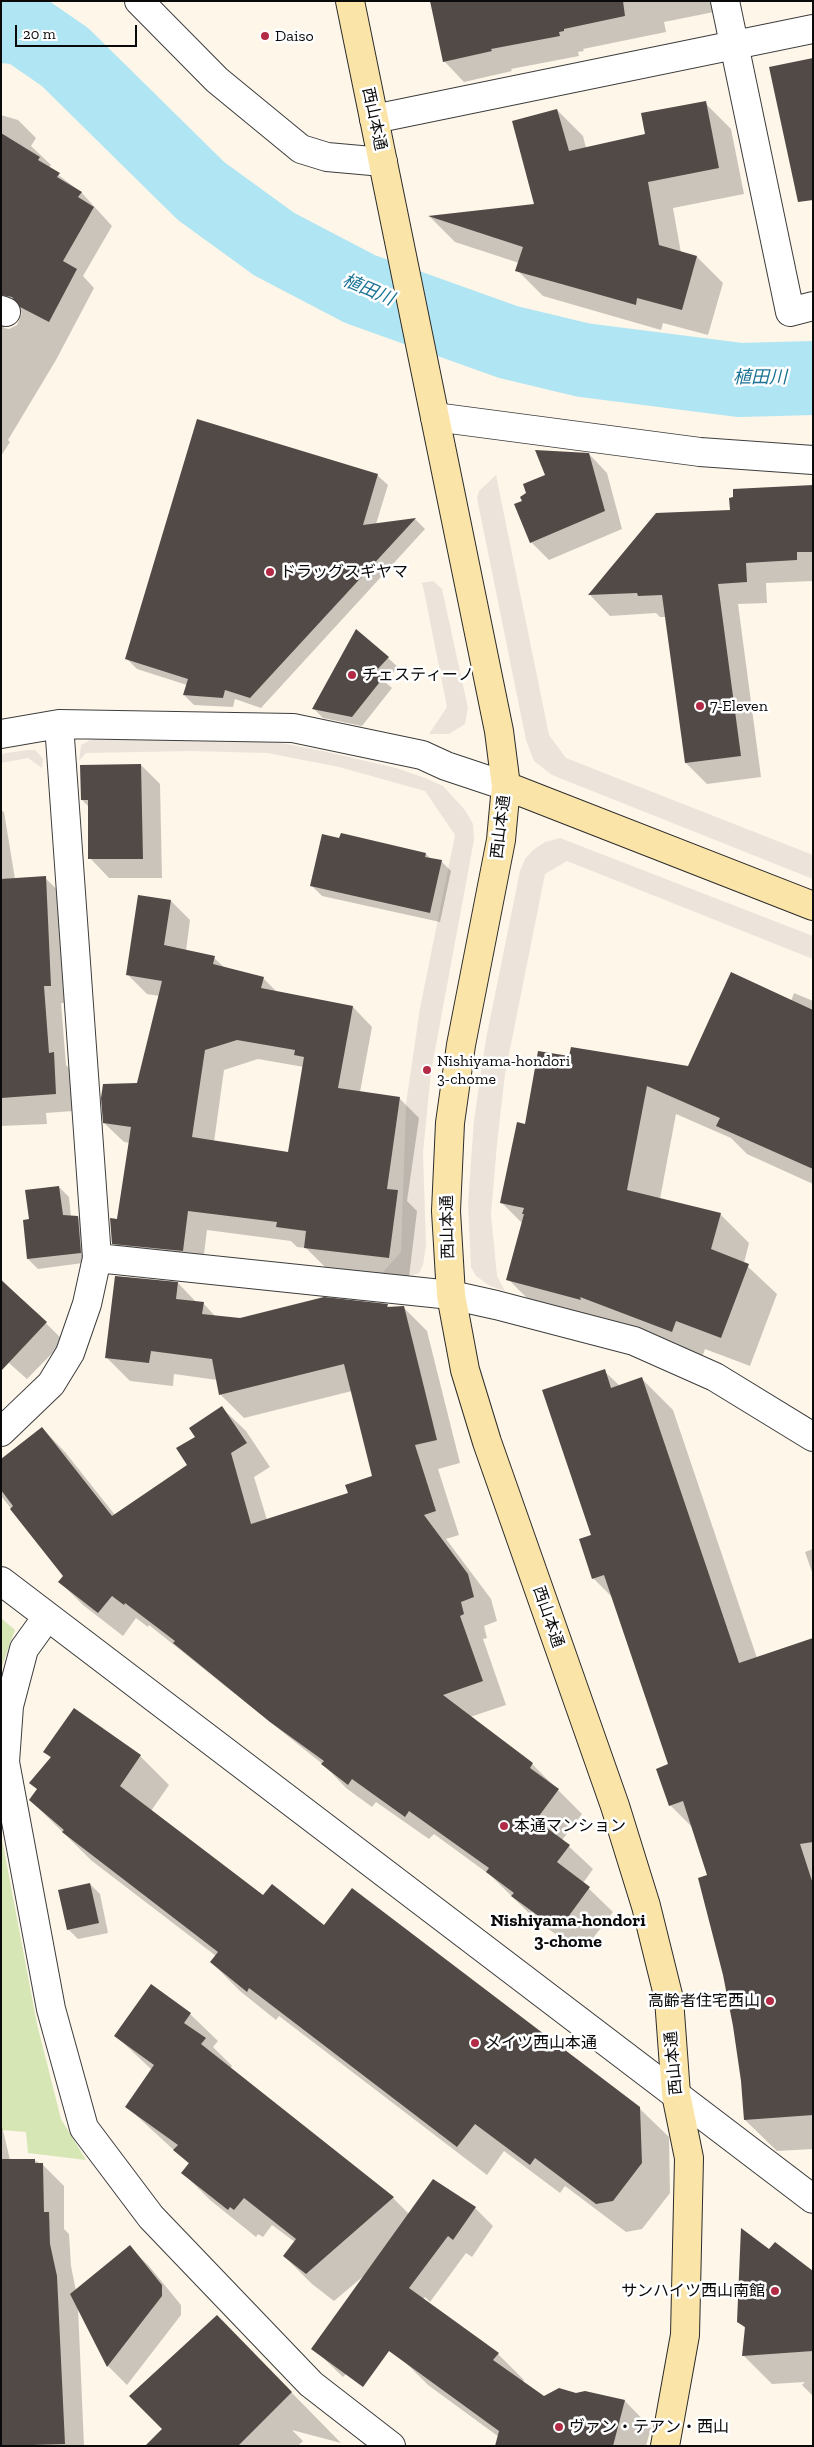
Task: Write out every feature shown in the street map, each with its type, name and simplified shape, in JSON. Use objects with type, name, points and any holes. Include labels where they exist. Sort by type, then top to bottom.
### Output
[{"type":"street","points":[[139,1],[217,80],[301,149],[327,157],[384,162]]},
{"type":"street","name":"西山本通","points":[[350,1],[499,731],[506,786],[502,840],[461,1045],[450,1122],[446,1211],[451,1295],[465,1370],[487,1442],[615,1806],[646,1906],[669,1999],[676,2094],[689,2158],[685,2335],[665,2446]]},
{"type":"street","points":[[725,1],[790,312],[813,306]]},
{"type":"street","points":[[374,119],[813,29]]},
{"type":"street","points":[[434,410],[700,452],[813,460]]},
{"type":"street","points":[[1,1432],[51,1384],[70,1353],[87,1304],[97,1258],[59,724]]},
{"type":"street","points":[[1,734],[59,724],[293,728],[422,755],[446,766],[506,786],[813,906]]},
{"type":"street","points":[[97,1258],[451,1295],[634,1341],[714,1377],[813,1438]]},
{"type":"street","points":[[1,1581],[813,2199]]},
{"type":"street","points":[[47,1617],[24,1649],[9,1706],[5,1762],[51,2009],[84,2128],[151,2217],[312,2384],[391,2446]]},
{"type":"green space","points":[[1,1618],[15,1630],[1,1669]]},
{"type":"green space","points":[[1,1834],[37,2024],[61,2119],[86,2160],[28,2153],[26,2132],[1,2130]]},
{"type":"shaded area","points":[[496,475],[549,735],[566,758],[813,855],[813,879],[552,775],[534,761],[526,740],[477,498],[479,491]]},
{"type":"shaded area","points":[[433,581],[442,589],[468,708],[465,724],[449,734],[429,734],[447,707],[421,583]]},
{"type":"shaded area","points":[[217,738],[281,743],[396,768],[443,786],[465,810],[473,824],[474,840],[431,1072],[423,1153],[426,1245],[423,1265],[419,1273],[411,1276],[382,1273],[401,1252],[406,1104],[420,1008],[455,835],[425,791],[339,767],[267,753],[190,751],[86,753],[79,761],[81,745],[90,740]]},
{"type":"shaded area","points":[[35,750],[40,755],[43,759],[42,768],[28,758],[1,763],[1,754]]},
{"type":"shaded area","points":[[560,838],[813,936],[813,959],[567,861],[545,874],[505,1074],[497,1144],[491,1214],[497,1276],[505,1291],[490,1286],[476,1276],[471,1267],[468,1204],[474,1120],[486,1039],[520,871],[525,859],[533,850],[545,842]]},
{"type":"building","points":[[430,1],[623,1],[625,16],[564,29],[564,31],[559,32],[560,36],[491,49],[492,51],[443,62]]},
{"type":"building","points":[[813,58],[813,200],[798,202],[769,67]]},
{"type":"building","points":[[706,101],[719,168],[648,182],[659,245],[697,256],[682,310],[637,298],[636,305],[515,271],[523,247],[428,216],[534,204],[512,121],[557,109],[569,151],[645,134],[641,113]]},
{"type":"building","points":[[1,133],[40,157],[38,160],[60,173],[57,177],[82,192],[78,197],[94,207],[63,261],[77,269],[49,322],[20,307],[12,297],[1,295]]},
{"type":"building","points":[[197,419],[378,474],[363,525],[416,518],[250,698],[225,690],[223,698],[183,695],[188,679],[125,659]]},
{"type":"building","points":[[535,450],[589,453],[605,511],[530,543],[514,504],[522,501],[520,497],[526,493],[523,484],[545,475]]},
{"type":"building","points":[[813,485],[813,552],[797,552],[797,560],[746,563],[747,582],[718,584],[741,756],[685,763],[662,595],[638,596],[637,593],[588,595],[656,513],[730,510],[729,498],[733,497],[733,489]]},
{"type":"building","name":"チェスティーノ","points":[[356,629],[389,657],[375,672],[383,678],[352,717],[312,709]]},
{"type":"building","points":[[141,764],[143,859],[88,859],[88,800],[81,800],[80,765]]},
{"type":"building","points":[[341,833],[426,853],[425,857],[442,860],[430,913],[310,886],[322,834],[339,838]]},
{"type":"building","points":[[46,876],[51,986],[44,986],[49,1053],[54,1052],[56,1094],[1,1098],[1,879]]},
{"type":"building","points":[[138,895],[171,900],[164,945],[215,956],[213,964],[264,977],[261,988],[353,1006],[338,1088],[400,1097],[387,1189],[398,1190],[389,1258],[304,1248],[306,1231],[276,1227],[277,1222],[188,1211],[183,1251],[112,1244],[110,1218],[117,1219],[131,1127],[103,1123],[101,1098],[103,1084],[137,1083],[162,981],[126,975]],"holes":[[[237,1040],[295,1050],[294,1055],[304,1057],[288,1152],[192,1137],[205,1050]]]},
{"type":"building","points":[[731,972],[813,1010],[813,1169],[716,1126],[720,1118],[647,1086],[627,1190],[721,1213],[711,1249],[749,1264],[721,1338],[676,1321],[672,1332],[580,1297],[581,1300],[506,1280],[524,1208],[500,1203],[517,1122],[525,1124],[538,1051],[569,1056],[571,1047],[688,1066]]},
{"type":"building","points":[[59,1186],[63,1215],[78,1216],[81,1253],[27,1259],[23,1220],[29,1219],[25,1190]]},
{"type":"building","points":[[115,1276],[178,1282],[176,1299],[204,1302],[202,1314],[240,1318],[324,1297],[388,1304],[387,1307],[404,1306],[437,1440],[415,1445],[436,1511],[424,1515],[468,1574],[474,1597],[461,1602],[464,1614],[460,1616],[483,1681],[443,1695],[533,1763],[530,1768],[559,1789],[536,1820],[570,1845],[557,1862],[590,1887],[560,1928],[546,1917],[544,1920],[511,1896],[514,1893],[486,1872],[489,1868],[409,1811],[405,1817],[352,1779],[348,1785],[321,1764],[324,1761],[270,1722],[173,1643],[175,1641],[125,1603],[124,1605],[112,1596],[98,1613],[58,1582],[63,1576],[10,1509],[13,1506],[1,1490],[1,1459],[42,1427],[112,1516],[187,1465],[176,1448],[195,1437],[189,1428],[222,1406],[247,1443],[231,1453],[251,1524],[348,1493],[345,1485],[372,1476],[344,1364],[219,1395],[212,1359],[151,1351],[149,1363],[105,1358]]},
{"type":"building","points":[[1,1280],[47,1322],[1,1371]]},
{"type":"building","points":[[605,1369],[611,1388],[642,1377],[739,1663],[813,1638],[813,1842],[800,1844],[813,1884],[813,2115],[744,2120],[741,2081],[733,2026],[723,1975],[698,1878],[707,1875],[683,1801],[669,1806],[656,1769],[668,1764],[604,1575],[592,1579],[579,1539],[591,1535],[542,1390]]},
{"type":"building","points":[[74,1708],[141,1755],[120,1786],[263,1895],[272,1884],[324,1925],[352,1888],[640,2107],[642,2163],[613,2201],[596,2204],[535,2158],[530,2165],[475,2124],[457,2147],[249,1988],[247,1992],[210,1962],[218,1952],[62,1832],[64,1830],[29,1800],[37,1789],[29,1783],[51,1757],[43,1752]]},
{"type":"building","points":[[90,1883],[99,1923],[67,1930],[58,1890]]},
{"type":"building","points":[[151,1984],[191,2013],[184,2023],[206,2038],[201,2044],[394,2197],[306,2274],[283,2256],[296,2239],[244,2198],[234,2210],[230,2207],[228,2210],[181,2173],[189,2163],[173,2150],[178,2145],[125,2107],[154,2065],[114,2036]]},
{"type":"building","points":[[1,2159],[35,2159],[35,2163],[43,2163],[44,2212],[49,2212],[50,2244],[57,2276],[65,2444],[1,2446]]},
{"type":"building","points":[[433,2179],[476,2207],[453,2240],[448,2236],[409,2288],[499,2353],[493,2360],[544,2396],[559,2388],[576,2393],[585,2391],[625,2400],[613,2446],[495,2446],[499,2431],[389,2351],[363,2387],[311,2349]]},
{"type":"building","name":"サンハイツ西山南館","points":[[741,2228],[769,2249],[775,2242],[813,2271],[813,2351],[742,2356],[745,2327],[737,2322]]},
{"type":"building","points":[[130,2245],[162,2285],[162,2296],[107,2367],[70,2294]]},
{"type":"building","points":[[217,2315],[292,2392],[238,2446],[145,2446],[162,2429],[129,2396]]},
{"type":"waterway","name":"植田川","points":[[1,26],[23,28],[65,57],[201,191],[274,244],[360,289],[508,342],[583,360],[740,380],[813,378]]},
{"type":"place","name":"Daiso","points":[[265,36]]},
{"type":"place","name":"ドラッグスギヤマ","points":[[270,572]]},
{"type":"place","name":"チェスティーノ","points":[[352,675]]},
{"type":"place","name":"7-Eleven","points":[[700,706]]},
{"type":"place","name":"Nishiyama-hondori 3-chome","points":[[427,1070]]},
{"type":"place","name":"本通マンション","points":[[504,1826]]},
{"type":"place","name":"高齢者住宅西山","points":[[770,2001]]},
{"type":"place","name":"メイツ西山本通","points":[[475,2043]]},
{"type":"place","name":"サンハイツ西山南館","points":[[775,2291]]},
{"type":"place","name":"ヴァン・テアン・西山","points":[[559,2427]]},
{"type":"district","name":"Nishiyama-hondori 3-chome","points":[[568,1931]]}]
